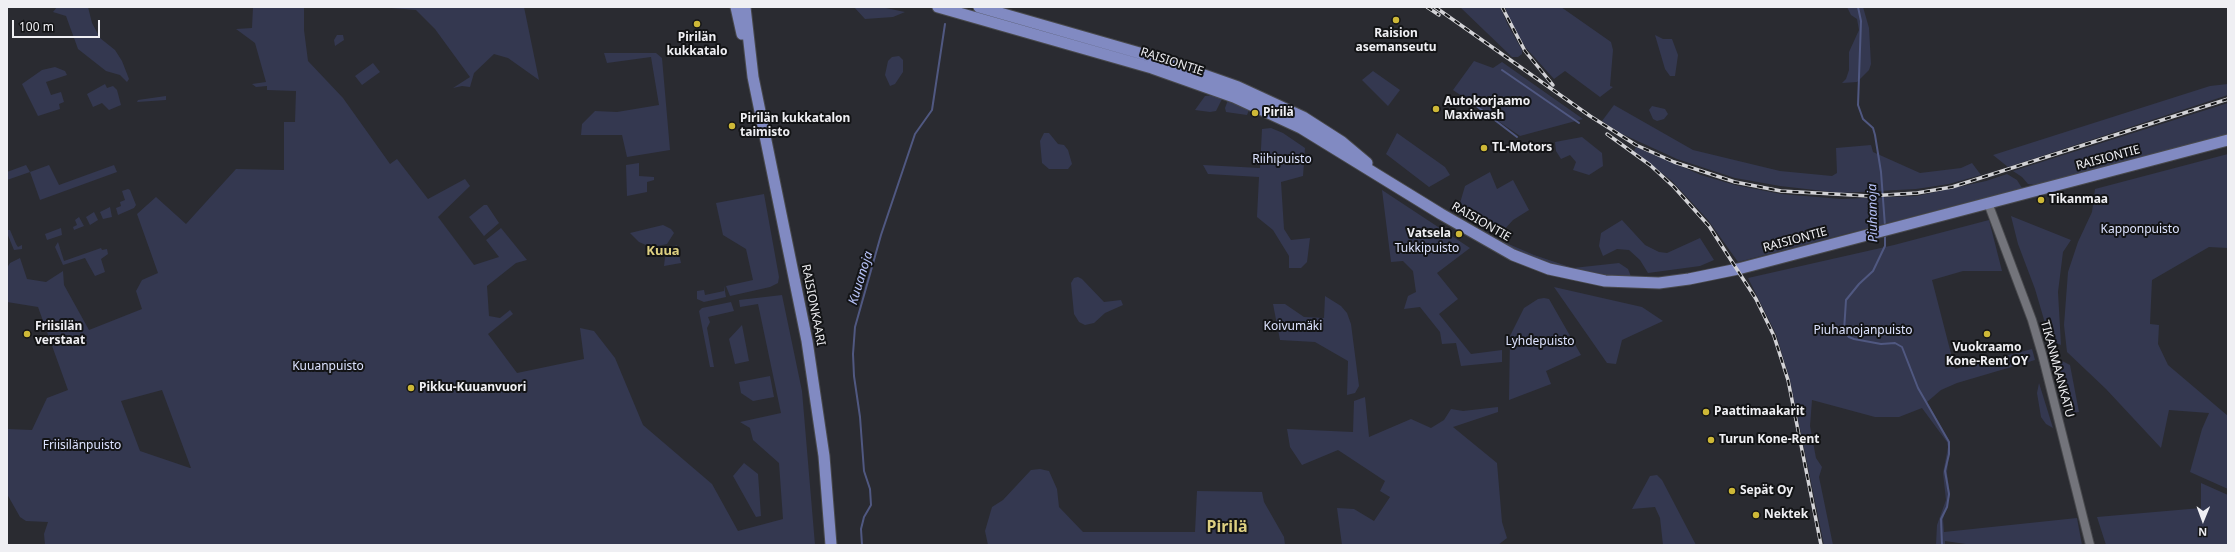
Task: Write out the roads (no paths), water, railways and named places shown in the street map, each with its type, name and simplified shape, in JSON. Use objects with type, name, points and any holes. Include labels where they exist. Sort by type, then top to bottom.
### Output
[{"type":"main road","name":"RAISIONKAARI","points":[[736,7],[752,73],[807,341],[824,456],[831,545]]},
{"type":"main road","name":"RAISIONKAARI","points":[[745,7],[752,73]]},
{"type":"main road","name":"RAISIONTIE","points":[[938,7],[1152,68],[1234,97],[1301,128],[1357,163],[1383,176]]},
{"type":"main road","name":"RAISIONTIE","points":[[979,7],[1150,56],[1238,86],[1303,117],[1342,142],[1383,176],[1441,214],[1513,254],[1549,269],[1605,281],[1645,283],[1689,279],[1738,269],[2228,140]]},
{"type":"street","name":"TIKANMAANKATU","points":[[1988,203],[2032,320],[2090,545]]},
{"type":"waterway","name":"Piuhanoja","points":[[1858,7],[1861,21],[1858,105],[1863,119],[1873,128],[1875,135],[1881,172],[1885,226]]},
{"type":"waterway","name":"Kuuanoja","points":[[862,545],[861,529],[864,517],[871,505],[870,489],[864,471],[860,417],[854,376],[853,354],[855,327],[881,235],[915,134],[932,110],[945,24]]},
{"type":"waterway","points":[[1502,70],[1579,123]]},
{"type":"waterway","points":[[1462,95],[1517,137]]},
{"type":"waterway","name":"Piuhanoja","points":[[1885,234],[1885,246],[1873,271],[1859,284],[1846,300],[1844,331],[1849,337],[1854,339],[1881,344],[1895,343],[1902,347],[1918,388],[1949,442],[1949,454],[1945,471],[1949,494],[1947,507],[1941,519],[1942,545]]},
{"type":"railway","points":[[1427,7],[1439,15]]},
{"type":"railway","points":[[1435,7],[1590,116],[1636,145],[1674,162],[1735,182],[1781,191],[1869,196],[1917,193],[1952,187],[2228,99]]},
{"type":"railway","points":[[1502,7],[1525,51],[1553,85]]},
{"type":"railway","points":[[1607,134],[1650,165],[1674,187],[1709,226],[1756,299],[1774,336],[1788,380],[1821,545]]},
{"type":"place","name":"Raision asemanseutu","points":[[1396,20]]},
{"type":"place","name":"Pirilän kukkatalo","points":[[697,24]]},
{"type":"place","name":"Autokorjaamo Maxiwash","points":[[1436,109]]},
{"type":"place","name":"Pirilä","points":[[1255,113]]},
{"type":"place","name":"Pirilän kukkatalon taimisto","points":[[732,126]]},
{"type":"place","name":"TL-Motors","points":[[1484,148]]},
{"type":"place","name":"Tikanmaa","points":[[2041,200]]},
{"type":"place","name":"Vatsela","points":[[1459,234]]},
{"type":"place","name":"Friisilän verstaat","points":[[27,334]]},
{"type":"place","name":"Vuokraamo Kone-Rent OY","points":[[1987,334]]},
{"type":"place","name":"Pikku-Kuuanvuori","points":[[411,388]]},
{"type":"place","name":"Paattimaakarit","points":[[1706,412]]},
{"type":"place","name":"Turun Kone-Rent","points":[[1711,440]]},
{"type":"place","name":"Sepät Oy","points":[[1732,491]]},
{"type":"place","name":"Nektek","points":[[1756,515]]},
{"type":"district","name":"Kuua","points":[[663,251]]},
{"type":"district","name":"Pirilä","points":[[1227,527]]},
{"type":"park label","name":"Riihipuisto","points":[[1282,160]]},
{"type":"park label","name":"Kapponpuisto","points":[[2140,230]]},
{"type":"park label","name":"Tukkipuisto","points":[[1427,249]]},
{"type":"park label","name":"Koivumäki","points":[[1293,327]]},
{"type":"park label","name":"Piuhanojanpuisto","points":[[1863,331]]},
{"type":"park label","name":"Lyhdepuisto","points":[[1540,342]]},
{"type":"park label","name":"Kuuanpuisto","points":[[328,367]]},
{"type":"park label","name":"Friisilänpuisto","points":[[82,446]]}]
